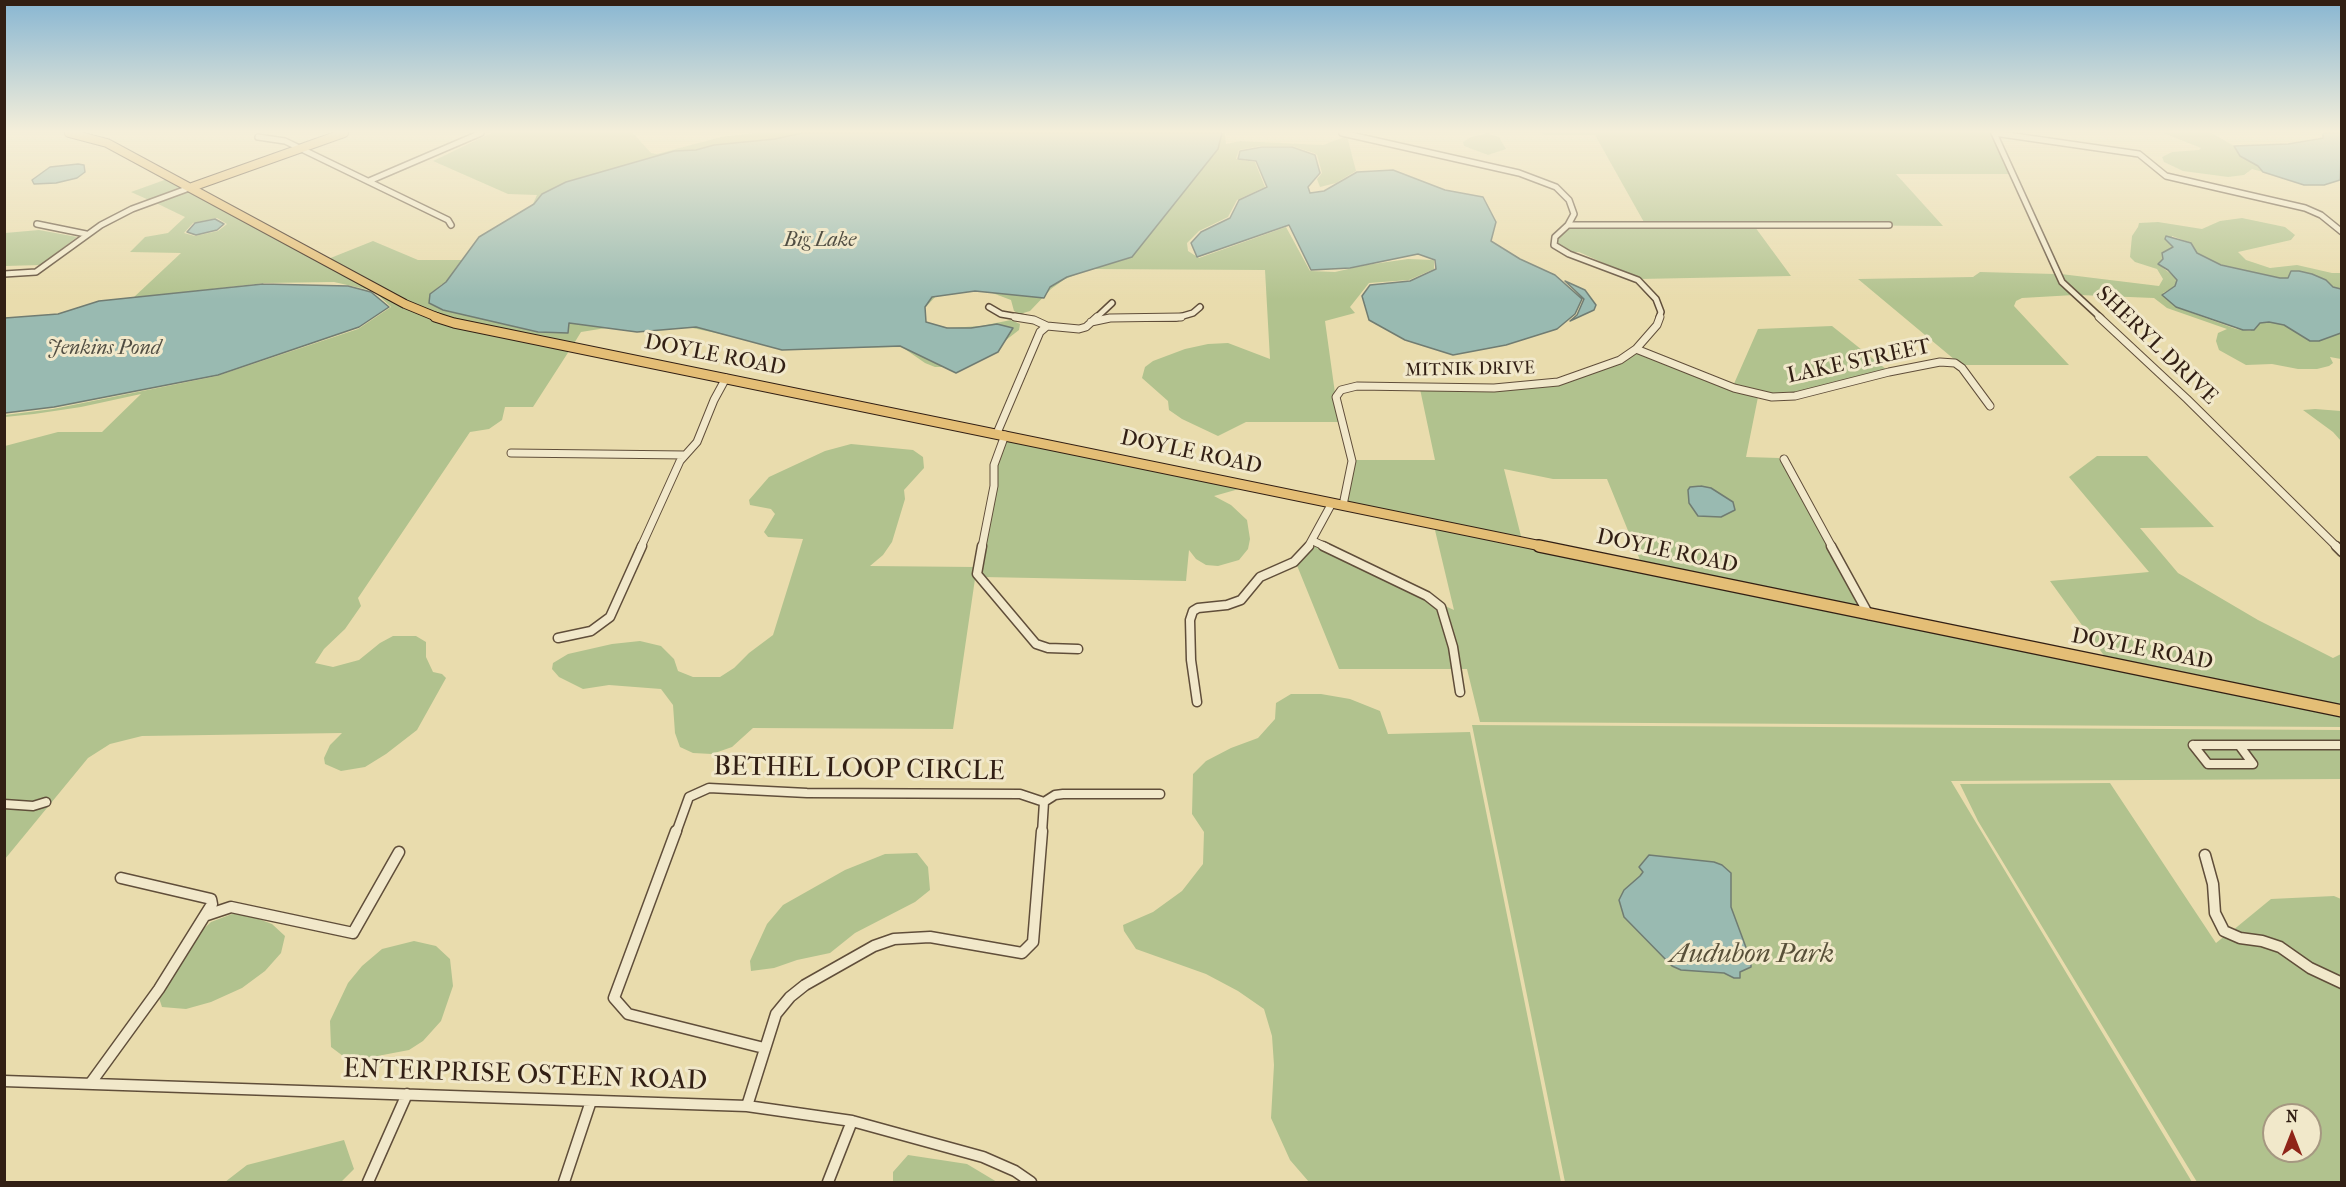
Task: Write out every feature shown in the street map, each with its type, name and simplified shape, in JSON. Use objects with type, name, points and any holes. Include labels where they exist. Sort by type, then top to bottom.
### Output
[{"type":"main road","name":"DOYLE ROAD","points":[[195,188],[428,314],[454,323],[2342,711]]},
{"type":"street","points":[[4,274],[27,274],[45,267],[86,234],[132,210],[188,188]]},
{"type":"street","points":[[384,188],[448,220],[451,225]]},
{"type":"street","name":"MITNIK DRIVE","points":[[1343,505],[1352,461],[1336,397],[1341,390],[1357,386],[1494,388],[1537,386],[1558,382],[1603,368],[1620,360],[1636,349],[1661,318],[1656,299],[1641,283],[1558,249],[1553,242],[1568,225],[1574,214],[1569,200],[1557,188]]},
{"type":"street","name":"SHERYL DRIVE","points":[[2019,188],[2062,282],[2187,399],[2342,552]]},
{"type":"street","points":[[2220,188],[2305,208],[2321,215],[2342,232]]},
{"type":"street","points":[[37,224],[86,234]]},
{"type":"street","points":[[1568,225],[1889,225]]},
{"type":"street","points":[[989,307],[1001,314],[1034,320],[1047,326],[1075,330],[1086,327],[1112,303]]},
{"type":"street","points":[[1091,322],[1110,318],[1176,318],[1193,314],[1200,307]]},
{"type":"street","points":[[1047,326],[1040,332],[1001,434],[994,465],[994,486],[976,574],[1018,620],[1036,644],[1048,648],[1078,649]]},
{"type":"street","name":"LAKE STREET","points":[[1636,349],[1734,388],[1772,397],[1795,396],[1889,372],[1940,362],[1955,363],[1968,374],[1990,406]]},
{"type":"street","points":[[558,638],[591,631],[610,617],[673,475],[685,455],[697,442],[714,400],[726,378]]},
{"type":"street","points":[[511,453],[685,455]]},
{"type":"street","points":[[1784,459],[1869,615]]},
{"type":"street","points":[[1197,702],[1191,660],[1190,620],[1193,612],[1198,608],[1227,605],[1241,600],[1260,577],[1294,562],[1313,541],[1332,503]]},
{"type":"street","points":[[1313,541],[1427,596],[1441,607],[1453,647],[1460,692]]},
{"type":"street","points":[[2239,745],[2253,764],[2208,764],[2193,745],[2239,745],[2342,746]]},
{"type":"street","name":"BETHEL LOOP CIRCLE","points":[[764,1048],[628,1014],[614,998],[689,797],[709,788],[723,787],[807,793],[1020,794],[1044,802]]},
{"type":"street","points":[[747,1106],[776,1014],[790,997],[805,985],[874,946],[894,939],[930,937],[1022,953],[1033,942],[1044,802],[1055,795],[1062,794],[1160,794]]},
{"type":"street","points":[[4,804],[33,806],[46,802]]},
{"type":"street","points":[[207,915],[231,907],[353,933],[399,852]]},
{"type":"street","points":[[2205,855],[2213,884],[2215,913],[2224,931],[2240,938],[2262,941],[2280,947],[2310,968],[2342,982]]},
{"type":"street","points":[[90,1084],[159,989],[212,904],[211,899],[121,878]]},
{"type":"street","name":"ENTERPRISE OSTEEN ROAD","points":[[4,1081],[747,1106],[852,1121],[983,1156],[1031,1182]]},
{"type":"street","points":[[368,1182],[407,1094]]},
{"type":"street","points":[[564,1182],[591,1101]]},
{"type":"street","points":[[828,1182],[852,1121]]},
{"type":"green space","points":[[141,188],[187,188],[151,201],[131,192]]},
{"type":"green space","name":"Big Lake","points":[[495,188],[1262,188],[1237,200],[1228,217],[1199,231],[1187,243],[1188,251],[1199,258],[1286,227],[1310,271],[1335,272],[1408,259],[1434,260],[1434,269],[1409,280],[1369,283],[1350,307],[1355,313],[1325,321],[1339,422],[1246,422],[1218,436],[1182,419],[1169,410],[1168,401],[1142,378],[1145,367],[1153,361],[1185,349],[1208,344],[1228,343],[1270,359],[1265,270],[1090,269],[1065,279],[1051,289],[1030,311],[1020,314],[1014,311],[1011,300],[987,291],[972,290],[937,295],[922,311],[924,323],[950,328],[981,326],[1011,320],[1020,324],[1019,330],[997,347],[949,367],[935,367],[902,347],[849,348],[730,336],[683,326],[631,324],[581,332],[573,345],[456,321],[430,313],[328,259],[373,241],[418,260],[479,260],[531,208],[537,195],[508,194]],"holes":[[[442,284],[569,321],[568,326],[538,332],[443,310],[430,294]]]},
{"type":"green space","points":[[1625,188],[1909,188],[1943,226],[1645,224]]},
{"type":"green space","points":[[190,189],[319,263],[323,261],[425,316],[571,348],[533,407],[505,407],[502,420],[489,429],[470,432],[358,598],[361,606],[345,629],[324,649],[315,663],[333,667],[359,660],[393,636],[416,636],[426,642],[426,657],[433,672],[442,674],[446,678],[417,730],[365,767],[341,771],[325,764],[324,758],[330,745],[342,733],[142,736],[110,744],[88,758],[5,859],[5,446],[58,432],[102,432],[141,394],[81,407],[34,414],[5,417],[5,415],[53,409],[217,376],[358,329],[391,307],[374,291],[334,282],[265,283],[133,298],[181,253],[130,252],[145,237],[168,233],[185,217],[154,202]],"holes":[[[217,218],[227,224],[218,231],[195,236],[184,233],[193,223]]]},
{"type":"green space","points":[[2242,218],[2285,227],[2295,235],[2291,240],[2238,252],[2246,260],[2270,268],[2297,265],[2341,273],[2341,289],[2333,287],[2326,280],[2312,274],[2299,271],[2291,271],[2289,278],[2280,278],[2221,265],[2197,253],[2191,243],[2172,236],[2173,247],[2163,253],[2163,259],[2158,264],[2176,278],[2176,286],[2163,293],[2181,309],[2236,329],[2250,331],[2260,323],[2269,322],[2284,325],[2310,341],[2319,341],[2341,333],[2341,359],[2330,357],[2333,363],[2317,369],[2298,369],[2272,364],[2246,365],[2219,350],[2216,341],[2218,333],[2227,329],[2167,308],[2154,298],[2079,295],[2065,282],[2061,274],[2159,286],[2163,279],[2157,269],[2135,262],[2130,257],[2132,236],[2139,223],[2158,222],[2202,229],[2220,221]]},
{"type":"green space","points":[[1569,227],[1755,227],[1791,276],[1639,279],[1579,252],[1568,252],[1556,244],[1560,235]]},
{"type":"green space","points":[[39,230],[77,237],[41,265],[5,266],[5,233]]},
{"type":"green space","points":[[1980,272],[2055,274],[2059,282],[2074,295],[2022,298],[2016,301],[2014,306],[2069,365],[1961,365],[1858,279],[1973,277]]},
{"type":"green space","points":[[1832,326],[1887,370],[1794,394],[1768,395],[1733,386],[1758,329]]},
{"type":"green space","points":[[1637,351],[1758,397],[1746,457],[1779,458],[1864,611],[1642,565],[1607,479],[1553,479],[1504,469],[1522,540],[1347,503],[1355,460],[1435,460],[1420,389],[1519,389],[1560,384],[1605,369],[1623,361]]},
{"type":"green space","points":[[2303,410],[2341,411],[2341,441],[2333,432]]},
{"type":"green space","points":[[1007,438],[1246,487],[1214,496],[1231,505],[1247,520],[1250,539],[1248,549],[1239,560],[1218,566],[1206,565],[1196,559],[1189,550],[1186,581],[983,577],[980,573],[997,465]]},
{"type":"green space","points":[[851,444],[913,450],[923,457],[924,468],[904,490],[905,499],[892,542],[883,555],[870,566],[974,567],[975,579],[953,729],[753,728],[732,747],[712,754],[693,753],[680,747],[675,733],[673,705],[661,689],[609,685],[583,689],[559,677],[552,669],[553,663],[568,654],[612,644],[640,641],[661,646],[674,659],[678,671],[693,677],[720,677],[734,668],[773,635],[803,539],[768,537],[764,532],[775,514],[771,509],[750,505],[749,500],[769,477],[825,451]]},
{"type":"green space","points":[[2097,456],[2147,456],[2214,527],[2140,528],[2178,573],[2258,620],[2333,658],[2341,654],[2341,708],[2108,661],[2050,581],[2149,572],[2069,477]]},
{"type":"green space","points":[[1434,526],[2341,713],[2341,727],[1480,722],[1467,669],[1460,669],[1452,626],[1445,606],[1454,610]]},
{"type":"green space","points":[[1314,545],[1425,598],[1438,608],[1445,627],[1453,669],[1339,669],[1296,563]]},
{"type":"green space","points":[[1291,694],[1321,694],[1350,699],[1380,711],[1388,734],[1470,732],[1561,1182],[1309,1182],[1290,1160],[1271,1118],[1274,1065],[1272,1036],[1264,1009],[1238,991],[1206,974],[1136,949],[1124,931],[1123,925],[1153,912],[1182,891],[1203,864],[1204,832],[1192,814],[1193,774],[1206,761],[1258,738],[1275,719],[1276,703]]},
{"type":"green space","name":"Audubon Park","points":[[1472,725],[2341,730],[2341,779],[1951,781],[2192,1182],[1565,1182]]},
{"type":"green space","points":[[2110,783],[2216,943],[2226,935],[2264,945],[2280,951],[2341,986],[2341,1182],[2197,1182],[1978,821],[1960,784]]},
{"type":"green space","points":[[917,853],[928,867],[930,890],[915,902],[855,933],[830,953],[774,968],[751,971],[750,961],[767,924],[783,905],[845,870],[885,854]]},
{"type":"green space","points":[[2334,896],[2341,899],[2341,979],[2232,931],[2271,899]]},
{"type":"green space","points":[[232,914],[245,914],[272,924],[285,936],[281,953],[265,971],[242,988],[211,1002],[186,1009],[162,1007],[158,995],[197,935],[211,922]]},
{"type":"green space","points":[[414,941],[436,946],[450,959],[453,986],[441,1021],[423,1041],[409,1050],[367,1058],[343,1056],[331,1047],[330,1021],[348,983],[362,966],[382,949]]},
{"type":"green space","points":[[344,1140],[354,1169],[341,1182],[225,1182],[247,1165]]},
{"type":"green space","points":[[908,1155],[967,1164],[997,1182],[893,1182],[893,1172]]},
{"type":"water","name":"Big Lake","points":[[553,188],[1187,188],[1132,257],[1067,277],[1050,287],[1044,298],[975,291],[932,297],[925,307],[926,322],[947,328],[971,328],[997,324],[1013,328],[998,352],[956,373],[900,346],[782,350],[696,327],[637,332],[569,323],[568,333],[538,332],[443,310],[429,303],[430,294],[446,282],[479,237],[534,204],[542,194]]},
{"type":"water","points":[[1264,188],[1308,188],[1310,193],[1329,188],[1441,188],[1483,197],[1496,222],[1491,241],[1520,259],[1555,275],[1582,299],[1575,314],[1557,329],[1506,345],[1453,355],[1405,340],[1369,320],[1362,296],[1370,285],[1410,281],[1436,269],[1435,260],[1418,254],[1350,268],[1311,270],[1289,225],[1197,257],[1191,243],[1201,232],[1230,218],[1239,200]]},
{"type":"water","points":[[215,219],[224,224],[217,230],[196,235],[187,232],[195,223]]},
{"type":"water","points":[[2166,236],[2191,243],[2197,253],[2221,265],[2280,278],[2288,278],[2291,271],[2299,271],[2326,280],[2333,287],[2341,289],[2341,333],[2319,341],[2310,341],[2284,325],[2260,323],[2254,330],[2243,330],[2176,307],[2162,295],[2175,286],[2177,280],[2168,270],[2158,264],[2163,259],[2162,253],[2173,247],[2165,239]]},
{"type":"water","points":[[1565,281],[1585,290],[1596,305],[1594,310],[1570,321],[1577,315],[1584,299]]},
{"type":"water","name":"Jenkins Pond","points":[[263,284],[348,286],[371,292],[389,307],[359,327],[218,375],[54,407],[5,413],[5,318],[58,314],[99,301]]},
{"type":"water","points":[[1690,487],[1711,488],[1733,502],[1735,510],[1721,517],[1698,516],[1689,503],[1688,490]]},
{"type":"water","points":[[1649,855],[1714,862],[1722,865],[1731,873],[1731,907],[1751,961],[1751,967],[1740,972],[1740,978],[1724,973],[1681,970],[1672,966],[1624,917],[1619,900],[1624,890],[1643,872],[1639,867]]}]
